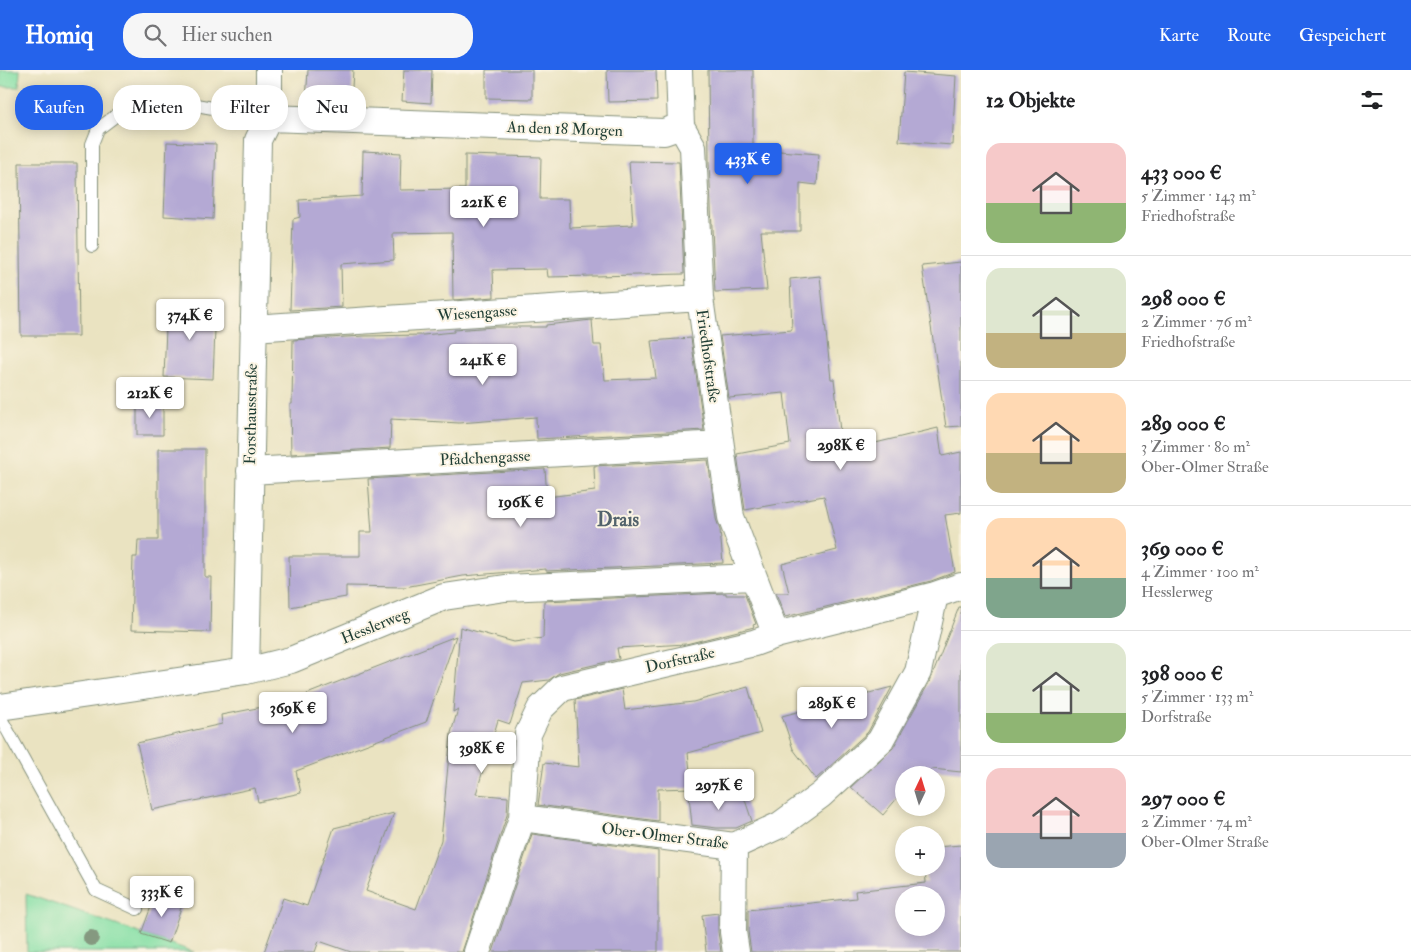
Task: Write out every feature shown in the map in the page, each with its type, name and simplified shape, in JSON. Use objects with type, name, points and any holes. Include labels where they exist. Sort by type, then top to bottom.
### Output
[{"type":"street","name":"Forsthausstraße","points":[[269,70],[269,85]]},
{"type":"street","name":"Friedhofstraße","points":[[679,70],[681,126],[693,147],[700,298],[731,517],[776,635]]},
{"type":"street","name":"An den 18 Morgen","points":[[288,119],[664,132],[681,126]]},
{"type":"street","name":"Forsthausstraße","points":[[246,671],[258,140],[263,130]]},
{"type":"street","name":"Wiesengasse","points":[[253,328],[700,298]]},
{"type":"street","name":"Pfädchengasse","points":[[250,471],[720,444]]},
{"type":"street","name":"Hesslerweg","points":[[0,707],[246,671],[291,660],[444,597],[505,588],[754,577]]},
{"type":"street","points":[[935,595],[961,586]]},
{"type":"street","name":"Dorfstraße","points":[[522,818],[528,734],[540,710],[562,688],[754,643],[776,635],[935,595]]},
{"type":"street","name":"Ober-Olmer Straße","points":[[522,818],[734,846],[780,825],[821,795],[880,741],[918,672],[935,595]]},
{"type":"street","points":[[478,952],[522,818]]},
{"type":"street","points":[[734,846],[733,932],[736,952]]},
{"type":"lane","points":[[92,246],[92,144],[98,129],[118,114],[162,105],[196,105],[211,108]]},
{"type":"lane","points":[[0,717],[96,890],[137,909]]},
{"type":"green space","points":[[0,70],[20,70],[19,85],[15,85],[15,87],[0,87]]},
{"type":"green space","points":[[26,894],[194,952],[27,952]]},
{"type":"building","points":[[308,70],[353,70],[352,85],[307,85]]},
{"type":"building","points":[[404,70],[432,70],[431,103],[402,101]]},
{"type":"building","points":[[486,70],[532,70],[532,99],[486,98]]},
{"type":"building","points":[[607,70],[656,70],[657,101],[608,102]]},
{"type":"building","points":[[708,70],[753,70],[753,149],[819,154],[817,185],[800,183],[800,231],[761,231],[767,290],[715,292],[709,163]]},
{"type":"building","points":[[904,72],[956,76],[952,145],[899,141]]},
{"type":"building","points":[[167,142],[216,144],[213,219],[164,216]]},
{"type":"building","points":[[363,151],[401,153],[400,190],[465,189],[465,155],[541,157],[540,199],[569,199],[570,228],[633,225],[629,161],[679,162],[684,274],[548,277],[547,269],[493,270],[494,297],[453,300],[452,232],[393,233],[394,260],[341,264],[342,307],[290,310],[293,219],[300,217],[299,200],[362,196]]},
{"type":"building","points":[[19,163],[77,163],[79,336],[21,336]]},
{"type":"building","points":[[961,262],[961,426],[946,427],[922,266]]},
{"type":"building","points":[[820,276],[831,379],[834,379],[842,448],[867,442],[867,445],[938,428],[942,456],[961,452],[961,513],[945,515],[955,572],[931,581],[785,617],[776,593],[789,593],[782,564],[837,550],[824,496],[745,510],[737,454],[790,444],[784,393],[729,398],[720,336],[792,330],[790,279]]},
{"type":"building","points":[[167,303],[216,305],[213,379],[164,377]]},
{"type":"building","points":[[592,320],[594,345],[601,345],[605,380],[656,378],[651,341],[691,338],[704,430],[537,439],[536,417],[459,423],[391,419],[390,448],[291,454],[290,404],[292,404],[293,340],[423,335],[494,327],[546,327],[546,325]]},
{"type":"building","points":[[137,403],[163,403],[163,435],[137,435]]},
{"type":"building","points":[[158,449],[205,449],[205,577],[211,577],[210,632],[131,630],[133,557],[137,557],[138,540],[158,540]]},
{"type":"building","points":[[708,460],[716,519],[720,530],[723,563],[546,571],[546,569],[463,576],[405,587],[346,586],[346,597],[290,607],[289,556],[360,556],[360,532],[372,532],[368,479],[545,469],[547,497],[595,491],[594,466]]},
{"type":"building","points":[[726,593],[726,595],[745,595],[756,624],[753,625],[754,627],[686,644],[617,648],[619,659],[559,673],[549,680],[523,683],[510,724],[498,720],[476,794],[508,797],[507,815],[462,952],[351,952],[319,941],[315,952],[264,952],[283,898],[307,906],[334,828],[394,813],[366,891],[416,909],[441,840],[451,733],[458,709],[453,712],[460,627],[514,642],[543,638],[544,601]]},
{"type":"building","points":[[959,607],[961,607],[961,772],[945,770],[945,766],[895,766],[895,801],[883,815],[851,787],[893,748],[931,679]]},
{"type":"building","points":[[456,636],[426,722],[296,771],[301,793],[258,802],[255,788],[152,810],[137,743],[222,724],[221,715],[309,698],[307,694]]},
{"type":"building","points":[[748,687],[761,733],[688,753],[692,788],[658,789],[658,821],[538,805],[544,763],[579,767],[575,700],[622,689],[625,710],[693,702]]},
{"type":"building","points":[[892,687],[868,732],[816,779],[793,749],[782,716]]},
{"type":"building","points":[[743,794],[752,821],[736,828],[692,825],[689,796]]},
{"type":"building","points":[[532,834],[658,851],[658,952],[493,952]]},
{"type":"building","points":[[961,845],[961,952],[751,952],[748,910],[856,898],[855,891],[895,886],[895,936],[945,936],[945,886],[899,886],[926,883],[926,876],[945,876],[945,846]]},
{"type":"building","points":[[156,893],[183,902],[169,943],[141,934]]},
{"type":"building","points":[[718,913],[721,952],[706,952],[702,915]]},
{"type":"district","name":"Drais","points":[[618,520]]}]
